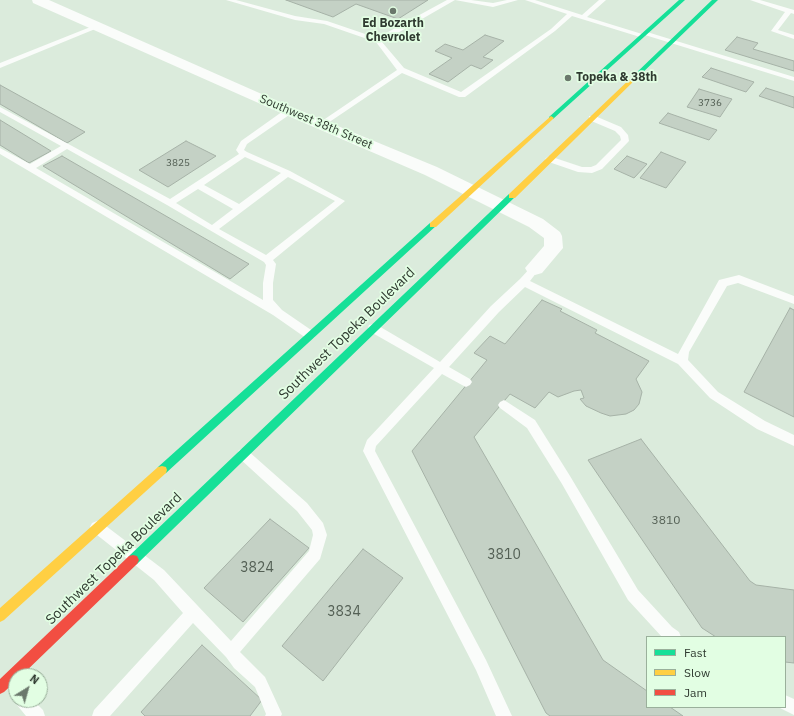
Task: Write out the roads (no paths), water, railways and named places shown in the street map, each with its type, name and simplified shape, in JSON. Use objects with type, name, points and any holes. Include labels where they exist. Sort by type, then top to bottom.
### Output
[{"type":"main road","name":"Southwest Topeka Boulevard","points":[[0,616],[469,190],[682,0]]},
{"type":"main road","name":"Southwest Topeka Boulevard","points":[[7,688],[136,557],[715,0]]},
{"type":"street","name":"Southwest 38th Street","points":[[38,0],[289,111],[431,171],[548,231],[553,236],[553,248],[535,268]]},
{"type":"lane","points":[[229,0],[295,18],[325,22],[378,41],[401,70],[462,95],[553,30],[571,14]]},
{"type":"lane","points":[[378,41],[452,0]]},
{"type":"lane","points":[[458,0],[493,5],[515,0]]},
{"type":"lane","points":[[528,0],[644,35],[672,41],[794,79]]},
{"type":"lane","points":[[583,17],[604,0]]},
{"type":"lane","points":[[753,0],[792,11],[774,31],[794,37]]},
{"type":"lane","points":[[775,6],[781,0]]},
{"type":"lane","points":[[0,66],[98,26]]},
{"type":"lane","points":[[322,125],[401,70]]},
{"type":"lane","points":[[0,109],[170,203],[267,260],[271,264],[268,283],[268,300],[278,313]]},
{"type":"lane","points":[[267,260],[341,201],[287,173],[244,154],[240,150],[244,143],[289,111]]},
{"type":"lane","points":[[549,159],[581,170],[592,170],[599,167],[625,141],[625,138],[624,134],[618,129],[592,118]]},
{"type":"lane","points":[[30,168],[67,146]]},
{"type":"lane","points":[[0,150],[278,313],[310,334]]},
{"type":"lane","points":[[170,203],[244,154]]},
{"type":"lane","points":[[212,229],[287,173]]},
{"type":"lane","points":[[198,185],[239,208]]},
{"type":"lane","points":[[504,716],[481,665],[369,451],[371,444],[495,309],[524,282],[535,268]]},
{"type":"lane","points":[[682,361],[684,352],[723,283],[739,279],[794,300]]},
{"type":"lane","points":[[524,282],[682,361],[714,395],[761,425],[794,442]]},
{"type":"lane","points":[[373,328],[466,382]]},
{"type":"lane","points":[[504,405],[531,424],[566,480],[633,595],[667,632],[673,636]]},
{"type":"lane","points":[[231,652],[315,554],[320,535],[318,527],[302,507],[243,454]]},
{"type":"lane","points":[[97,527],[159,575],[231,652],[239,663],[260,682],[274,714],[273,716]]},
{"type":"lane","points":[[100,716],[193,613]]},
{"type":"lane","points":[[30,708],[37,716]]},
{"type":"place","name":"Ed Bozarth Chevrolet","points":[[393,11]]},
{"type":"place","name":"Topeka & 38th","points":[[568,78]]}]
